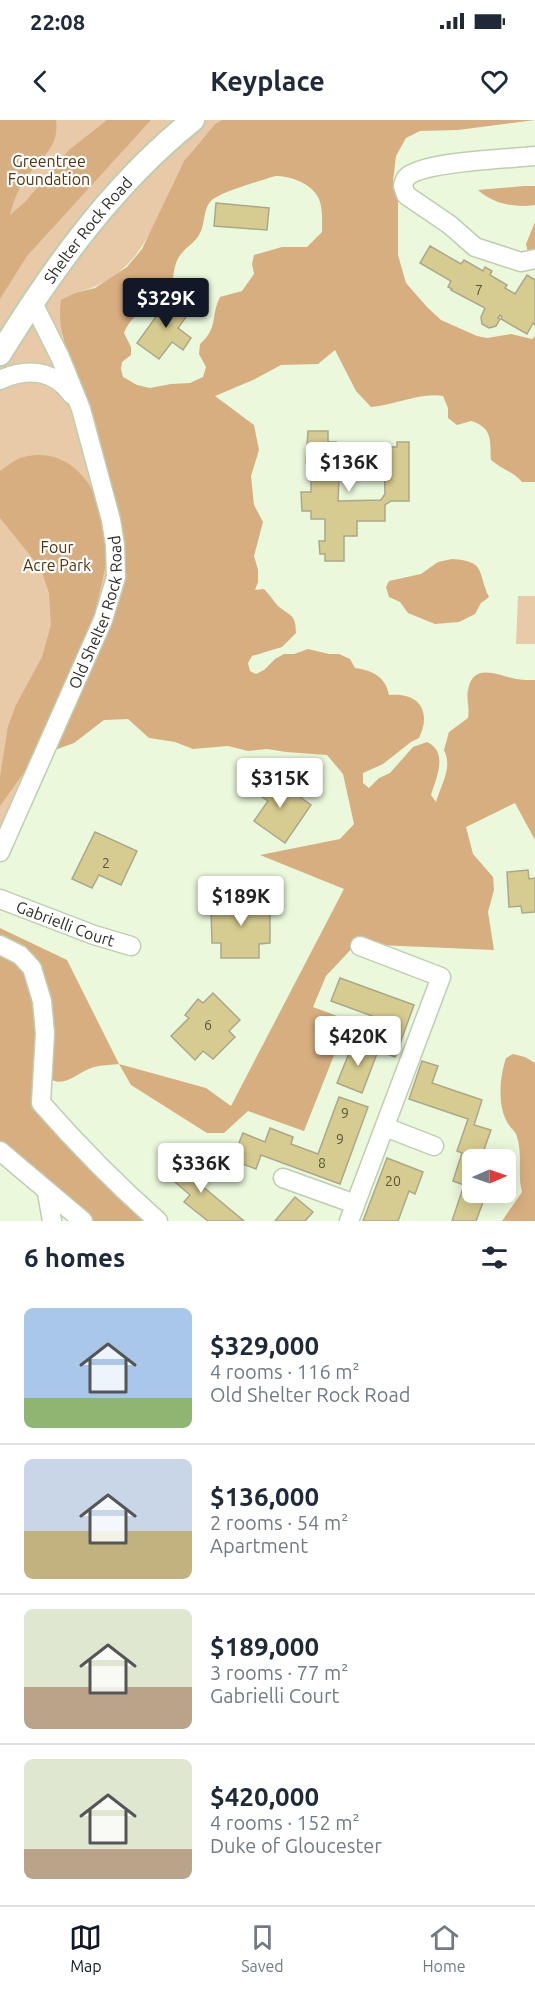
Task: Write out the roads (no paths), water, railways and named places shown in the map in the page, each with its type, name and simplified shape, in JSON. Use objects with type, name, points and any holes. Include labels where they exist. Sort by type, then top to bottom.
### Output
[{"type":"main road","name":"Shelter Rock Road","points":[[0,354],[32,301],[77,239],[130,179],[193,120]]},
{"type":"street","points":[[535,156],[431,166],[405,178],[403,186],[406,195],[450,225],[475,247],[521,262],[535,259]]},
{"type":"street","name":"Old Shelter Rock Road","points":[[0,852],[89,654],[114,589],[117,561],[81,409],[60,357],[32,301]]},
{"type":"street","points":[[0,380],[23,372],[39,372],[55,378],[67,388],[81,409]]},
{"type":"street","name":"Gabrielli Court","points":[[0,899],[94,935],[131,946]]},
{"type":"street","points":[[0,945],[20,955],[32,968],[42,1001],[45,1033],[41,1102],[117,1186],[158,1221]]},
{"type":"street","points":[[283,1178],[352,1213],[441,977],[360,946]]},
{"type":"street","points":[[385,1127],[434,1146]]},
{"type":"street","points":[[0,1151],[83,1221]]},
{"type":"street","points":[[47,1192],[52,1221]]},
{"type":"park label","name":"Greentree Foundation","points":[[49,170]]},
{"type":"park label","name":"Four Acre Park","points":[[57,556]]}]
